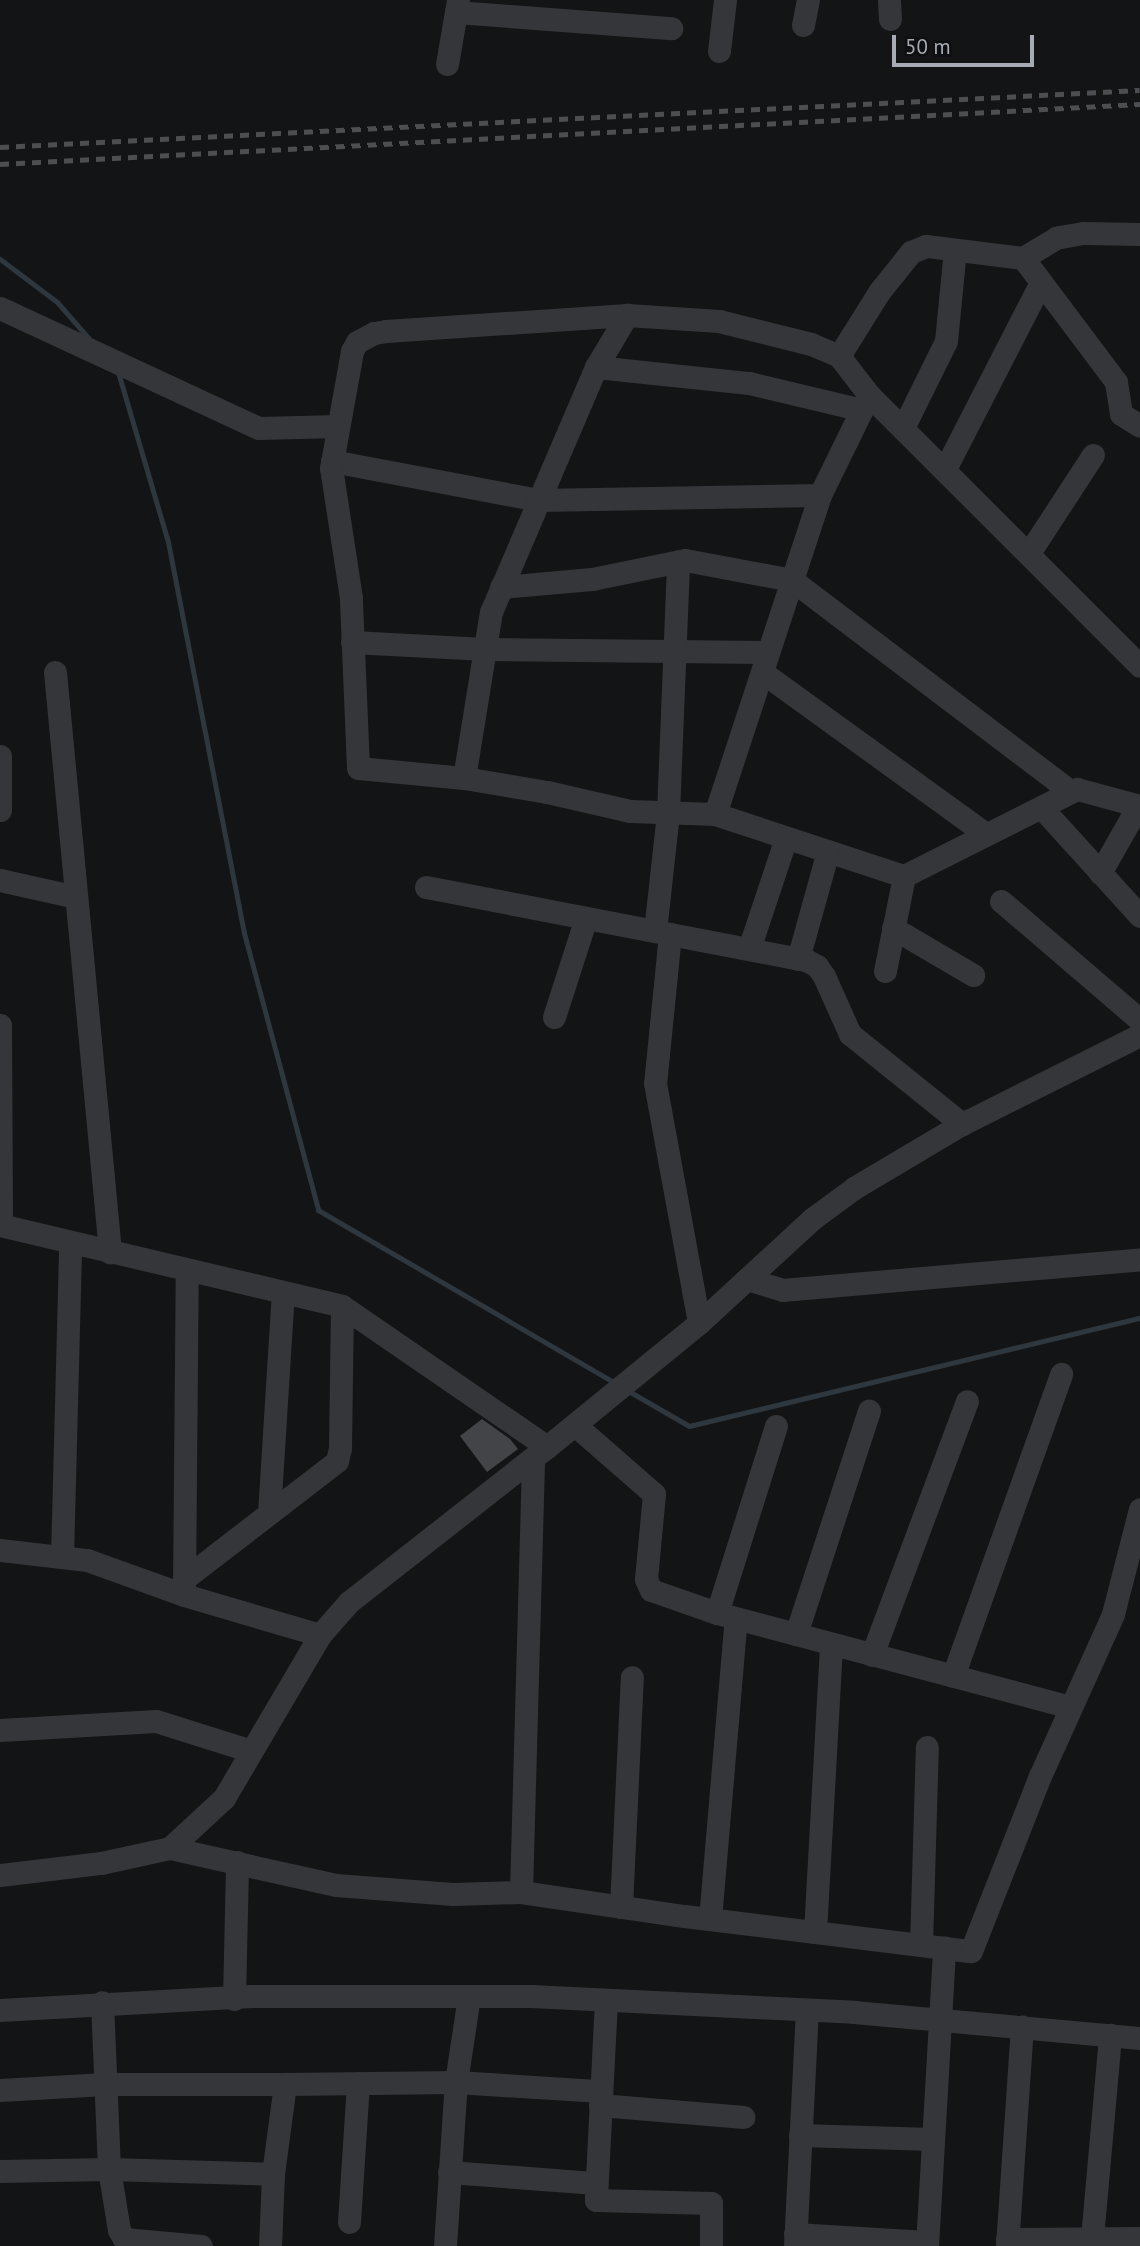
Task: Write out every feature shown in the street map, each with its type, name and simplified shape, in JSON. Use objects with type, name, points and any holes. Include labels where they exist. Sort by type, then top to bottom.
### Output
[{"type":"street","points":[[719,51],[725,0]]},
{"type":"street","points":[[803,25],[808,0]]},
{"type":"street","points":[[447,64],[457,6],[671,29]]},
{"type":"street","points":[[839,356],[879,292],[911,252],[926,246],[1023,258],[1056,237],[1083,233],[1140,234]]},
{"type":"street","points":[[903,428],[946,341],[955,250]]},
{"type":"street","points":[[1023,258],[1116,382],[1121,414],[1140,426]]},
{"type":"street","points":[[945,469],[1041,282]]},
{"type":"street","points":[[0,308],[259,428],[338,426]]},
{"type":"street","points":[[464,778],[491,612],[596,367],[627,315]]},
{"type":"street","points":[[1100,873],[1139,806],[1077,789],[904,876],[715,814],[630,811],[464,778],[358,768],[351,598],[332,461],[352,351],[357,342],[374,333],[627,315],[719,321],[811,344],[839,356],[866,402],[903,428],[1138,657]]},
{"type":"street","points":[[596,367],[749,383],[866,402]]},
{"type":"street","points":[[715,814],[820,495],[866,402]]},
{"type":"street","points":[[1029,553],[1093,455]]},
{"type":"street","points":[[332,461],[538,500],[820,495]]},
{"type":"street","points":[[502,587],[592,579],[678,561],[792,580],[1070,792]]},
{"type":"street","points":[[678,561],[677,651],[655,1083],[699,1323]]},
{"type":"street","points":[[352,642],[485,649],[677,651],[765,662],[986,834]]},
{"type":"street","points":[[55,672],[110,1252]]},
{"type":"street","points":[[0,756],[0,810]]},
{"type":"street","points":[[1041,807],[1140,916]]},
{"type":"street","points":[[749,949],[786,838]]},
{"type":"street","points":[[798,959],[828,851]]},
{"type":"street","points":[[885,971],[904,876]]},
{"type":"street","points":[[0,880],[76,897]]},
{"type":"street","points":[[426,887],[749,949],[798,959],[817,966],[850,1034],[962,1124]]},
{"type":"street","points":[[1001,901],[1140,1020]]},
{"type":"street","points":[[554,1017],[586,918]]},
{"type":"street","points":[[893,928],[973,975]]},
{"type":"street","points":[[0,1025],[0,1225],[342,1306],[540,1453]]},
{"type":"street","points":[[170,1848],[224,1798],[320,1635],[349,1602],[652,1362],[699,1323],[812,1219],[854,1188],[962,1124],[1140,1035]]},
{"type":"street","points":[[62,1557],[71,1243]]},
{"type":"street","points":[[747,1279],[782,1290],[1140,1259]]},
{"type":"street","points":[[184,1587],[187,1270]]},
{"type":"street","points":[[270,1513],[283,1292]]},
{"type":"street","points":[[184,1587],[270,1513],[337,1461],[340,1455],[342,1306]]},
{"type":"street","points":[[953,1676],[1061,1374]]},
{"type":"street","points":[[872,1655],[967,1401]]},
{"type":"street","points":[[796,1634],[869,1411]]},
{"type":"street","points":[[575,1424],[654,1494],[648,1587],[726,1616],[1071,1707]]},
{"type":"street","points":[[710,1919],[726,1616],[776,1426]]},
{"type":"street","points":[[521,1892],[540,1453]]},
{"type":"street","points":[[0,1875],[101,1863],[170,1848],[336,1885],[379,1891],[453,1894],[521,1892],[710,1919],[971,1951],[1040,1776],[1113,1614],[1140,1509]]},
{"type":"street","points":[[0,1550],[87,1560],[184,1587],[320,1635]]},
{"type":"street","points":[[815,1932],[831,1644]]},
{"type":"street","points":[[621,1907],[632,1678]]},
{"type":"street","points":[[0,1730],[156,1721],[251,1751]]},
{"type":"street","points":[[921,1945],[927,1747]]},
{"type":"street","points":[[234,1999],[237,1862]]},
{"type":"street","points":[[807,2010],[795,2240],[927,2244],[937,2020],[944,1947]]},
{"type":"street","points":[[0,2010],[102,2002],[234,1999],[252,1996],[469,1996],[807,2010],[1140,2038]]},
{"type":"street","points":[[445,2246],[456,2082],[469,1996]]},
{"type":"street","points":[[606,2000],[596,2200],[711,2203],[711,2246]]},
{"type":"street","points":[[102,2002],[109,2169],[119,2230],[124,2239],[201,2246]]},
{"type":"street","points":[[1022,2027],[1007,2242],[1140,2238]]},
{"type":"street","points":[[1092,2238],[1110,2035]]},
{"type":"street","points":[[0,2090],[105,2084],[456,2082],[743,2117]]},
{"type":"street","points":[[349,2222],[358,2083]]},
{"type":"street","points":[[270,2246],[273,2174],[285,2084]]},
{"type":"street","points":[[800,2135],[932,2138]]},
{"type":"street","points":[[0,2171],[109,2169],[273,2174]]},
{"type":"street","points":[[449,2172],[597,2183]]},
{"type":"building","points":[[482,1419],[510,1439],[518,1449],[487,1472],[460,1436]]},
{"type":"waterway","points":[[0,259],[57,302],[91,341]]},
{"type":"waterway","points":[[118,372],[168,542],[244,933],[318,1210],[617,1384]]},
{"type":"waterway","points":[[625,1389],[689,1426],[1140,1318]]},
{"type":"railway","points":[[0,147],[1140,90]]},
{"type":"railway","points":[[0,164],[1140,104]]}]
